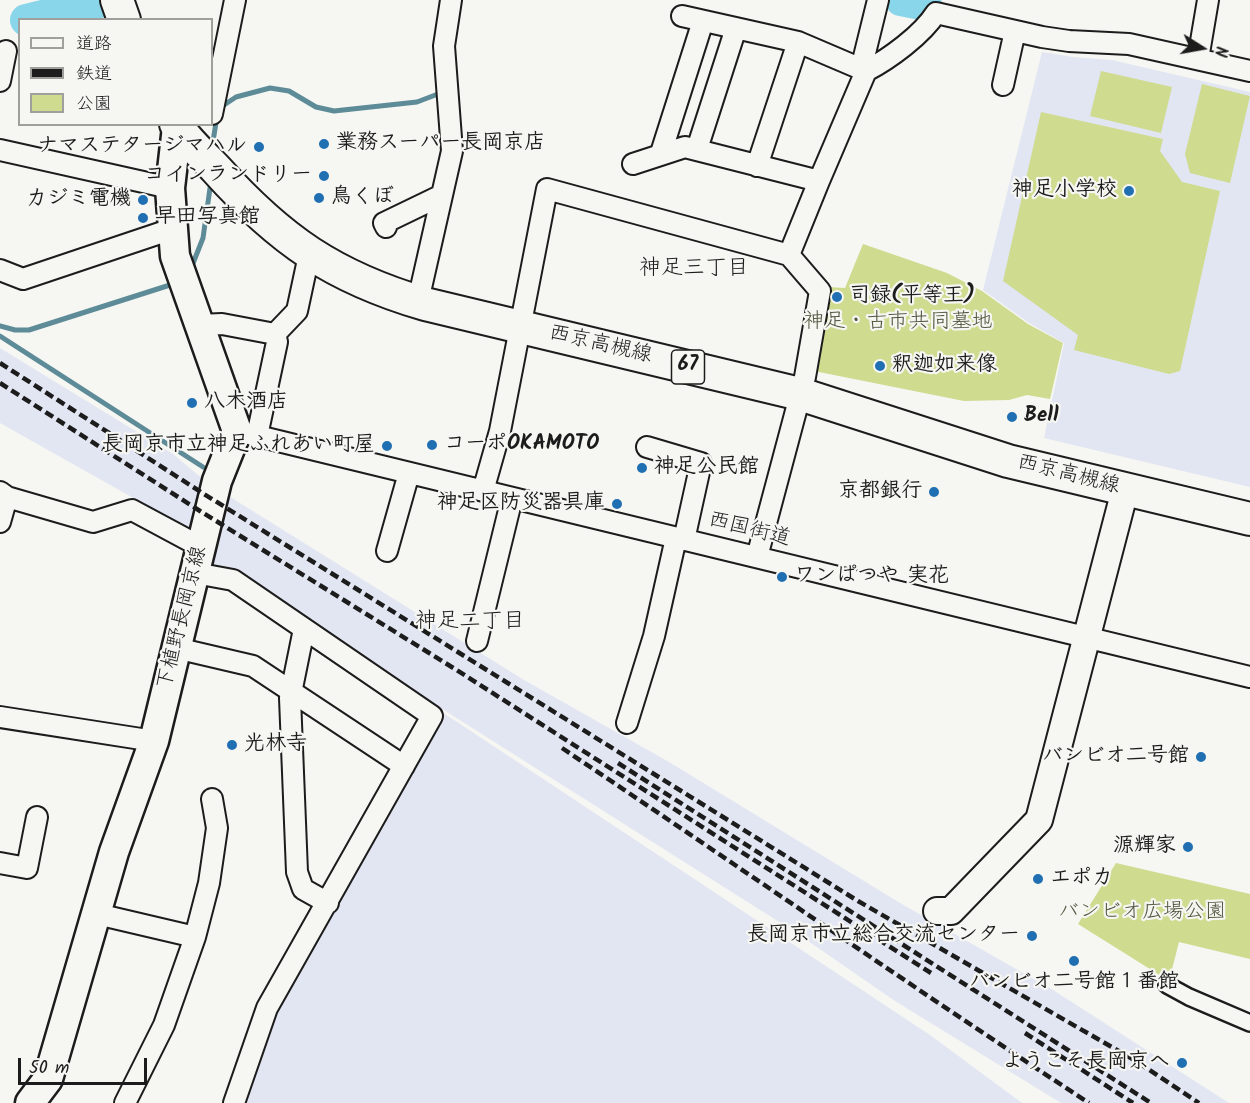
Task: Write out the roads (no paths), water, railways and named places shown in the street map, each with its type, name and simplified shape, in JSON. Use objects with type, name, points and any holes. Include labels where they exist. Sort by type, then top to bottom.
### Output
[{"type":"main road","points":[[190,131],[170,188],[175,256],[199,325],[247,434]]},
{"type":"main road","name":"西京高槻線","points":[[190,131],[240,196],[276,230],[309,255],[361,281],[418,301],[519,327],[800,394],[1008,461],[1250,519]]},
{"type":"main road","name":"下植野長岡京線","points":[[30,1103],[48,1079],[114,852],[154,741],[217,481],[247,434]]},
{"type":"street","points":[[213,109],[235,0]]},
{"type":"street","points":[[418,301],[452,151],[444,46],[451,0]]},
{"type":"street","points":[[1198,59],[1208,0]]},
{"type":"street","points":[[789,255],[866,71],[864,57],[877,2]]},
{"type":"street","points":[[682,16],[798,42],[866,71],[879,65],[927,27],[937,7],[1015,31],[1069,40],[1129,44],[1250,71]]},
{"type":"street","points":[[661,153],[703,21]]},
{"type":"street","points":[[698,149],[736,28]]},
{"type":"street","points":[[1003,85],[1015,31]]},
{"type":"street","points":[[757,166],[798,42]]},
{"type":"street","points":[[0,81],[9,50]]},
{"type":"street","points":[[633,164],[685,147],[819,182]]},
{"type":"street","points":[[0,150],[170,188]]},
{"type":"street","points":[[483,491],[500,431],[547,189],[789,255],[820,291],[800,394],[757,557]]},
{"type":"street","points":[[386,227],[384,223],[442,195]]},
{"type":"street","points":[[0,270],[23,279],[172,229]]},
{"type":"street","points":[[275,334],[297,311],[309,255]]},
{"type":"street","points":[[199,325],[222,324],[275,334]]},
{"type":"street","points":[[247,434],[277,342],[275,334]]},
{"type":"street","name":"西国街道","points":[[247,434],[1250,677]]},
{"type":"street","points":[[627,723],[654,636],[701,463],[647,447]]},
{"type":"street","points":[[387,551],[409,472]]},
{"type":"street","points":[[937,911],[951,911],[1039,820],[1125,490]]},
{"type":"street","points":[[0,522],[4,494],[93,522],[132,510],[198,560],[233,580],[432,716],[267,1008],[234,1103]]},
{"type":"street","points":[[477,641],[512,498]]},
{"type":"street","points":[[304,629],[290,698],[297,872],[303,889],[328,903]]},
{"type":"street","points":[[176,648],[253,666],[404,766]]},
{"type":"street","points":[[0,717],[154,741]]},
{"type":"street","points":[[125,1103],[164,1025],[195,937],[209,883],[217,828],[212,799]]},
{"type":"street","points":[[0,863],[27,868],[37,818]]},
{"type":"street","points":[[97,914],[195,937]]},
{"type":"street","points":[[1167,985],[1250,1023]]},
{"type":"waterway","points":[[34,18],[108,0]]},
{"type":"waterway","points":[[901,0],[926,5]]},
{"type":"waterway","points":[[221,107],[236,97],[270,88],[289,91],[316,107],[334,111],[417,102],[438,94]]},
{"type":"waterway","points":[[212,148],[217,116]]},
{"type":"waterway","points":[[190,271],[203,238],[211,181]]},
{"type":"waterway","points":[[0,326],[15,330],[29,330],[176,282]]},
{"type":"waterway","points":[[0,336],[203,467]]},
{"type":"railway","points":[[0,363],[204,494],[858,901],[1136,1061],[1199,1103]]},
{"type":"railway","points":[[0,383],[200,511],[455,669],[931,973]]},
{"type":"railway","points":[[562,748],[1089,1103]]},
{"type":"railway","points":[[618,763],[1151,1103]]},
{"type":"railway","points":[[1025,1033],[1133,1103]]},
{"type":"place","name":"業務スーパー長岡京店","points":[[324,144]]},
{"type":"place","name":"ナマステタージマハル","points":[[259,147]]},
{"type":"place","name":"コインランドリー","points":[[324,176]]},
{"type":"place","name":"神足小学校","points":[[1129,191]]},
{"type":"place","name":"鳥くぼ","points":[[319,198]]},
{"type":"place","name":"カジミ電機","points":[[143,200]]},
{"type":"place","name":"早田写真館","points":[[143,218]]},
{"type":"place","name":"司録(平等王)","points":[[837,297]]},
{"type":"place","name":"釈迦如来像","points":[[880,366]]},
{"type":"place","name":"八木酒店","points":[[192,403]]},
{"type":"place","name":"Bell","points":[[1012,417]]},
{"type":"place","name":"コーポOKAMOTO","points":[[432,445]]},
{"type":"place","name":"長岡京市立神足ふれあい町屋","points":[[387,446]]},
{"type":"place","name":"神足公民館","points":[[642,468]]},
{"type":"place","name":"京都銀行","points":[[934,492]]},
{"type":"place","name":"神足区防災器具庫","points":[[617,504]]},
{"type":"place","name":"ワンぱつや 実花","points":[[782,577]]},
{"type":"place","name":"光林寺","points":[[232,745]]},
{"type":"place","name":"バンビオ二号館","points":[[1201,757]]},
{"type":"place","name":"源輝家","points":[[1188,847]]},
{"type":"place","name":"エポカ","points":[[1038,879]]},
{"type":"place","name":"長岡京市立総合交流センター","points":[[1032,936]]},
{"type":"place","name":"バンビオ二号館１番館","points":[[1074,961]]},
{"type":"place","name":"ようこそ長岡京へ","points":[[1182,1063]]},
{"type":"district","name":"神足三丁目","points":[[694,270]]},
{"type":"district","name":"神足二丁目","points":[[470,623]]},
{"type":"park label","name":"神足・古市共同墓地","points":[[898,323]]},
{"type":"park label","name":"バンビオ広場公園","points":[[1142,913]]}]
